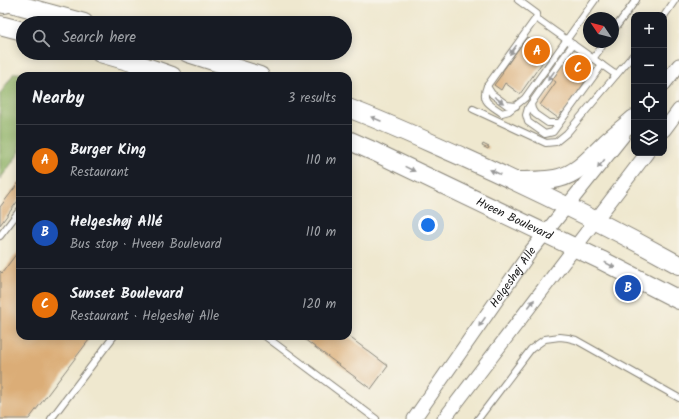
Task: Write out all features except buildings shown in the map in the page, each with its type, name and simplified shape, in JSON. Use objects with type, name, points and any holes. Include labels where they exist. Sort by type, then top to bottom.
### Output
[{"type":"street","points":[[2,5],[16,4],[59,16]]},
{"type":"street","points":[[0,25],[16,29]]},
{"type":"street","points":[[124,60],[161,72]]},
{"type":"street","points":[[210,60],[247,72]]},
{"type":"street","points":[[667,80],[679,65]]},
{"type":"street","points":[[352,110],[411,134],[515,181],[632,239],[679,265]]},
{"type":"street","points":[[667,126],[679,110]]},
{"type":"street","points":[[515,181],[560,178],[578,169],[633,120]]},
{"type":"street","name":"Helgeshøj Alle","points":[[414,419],[531,251],[631,126]]},
{"type":"street","name":"Hveen Boulevard","points":[[352,142],[575,248],[679,300]]},
{"type":"street","points":[[444,419],[645,156]]},
{"type":"lane","points":[[518,0],[537,14],[536,18],[487,86],[485,91],[484,97],[486,102],[502,113],[509,111],[525,98],[595,0]]},
{"type":"lane","points":[[619,24],[636,0]]},
{"type":"lane","points":[[667,12],[675,0]]},
{"type":"lane","points":[[536,18],[616,75]]},
{"type":"lane","points":[[573,44],[531,104],[526,115],[528,122],[545,134],[552,132],[602,65]]},
{"type":"lane","points":[[593,59],[601,48]]},
{"type":"lane","points":[[473,109],[546,143],[556,142],[567,133],[631,58]]},
{"type":"lane","points":[[487,86],[492,94],[507,105],[516,106]]},
{"type":"lane","points":[[531,104],[535,114],[548,123],[559,123]]},
{"type":"lane","points":[[0,236],[16,215]]},
{"type":"lane","points":[[478,419],[531,349],[546,339],[560,337],[576,340],[679,398]]},
{"type":"lane","points":[[51,419],[111,340]]},
{"type":"lane","points":[[270,340],[376,419]]},
{"type":"green space","points":[[14,73],[16,73],[16,157],[0,179],[0,94]]},
{"type":"place","name":"Burger King","points":[[537,51]]},
{"type":"place","name":"Sunset Boulevard","points":[[578,68]]},
{"type":"place","name":"Helgeshøj Allé","points":[[628,288]]}]
